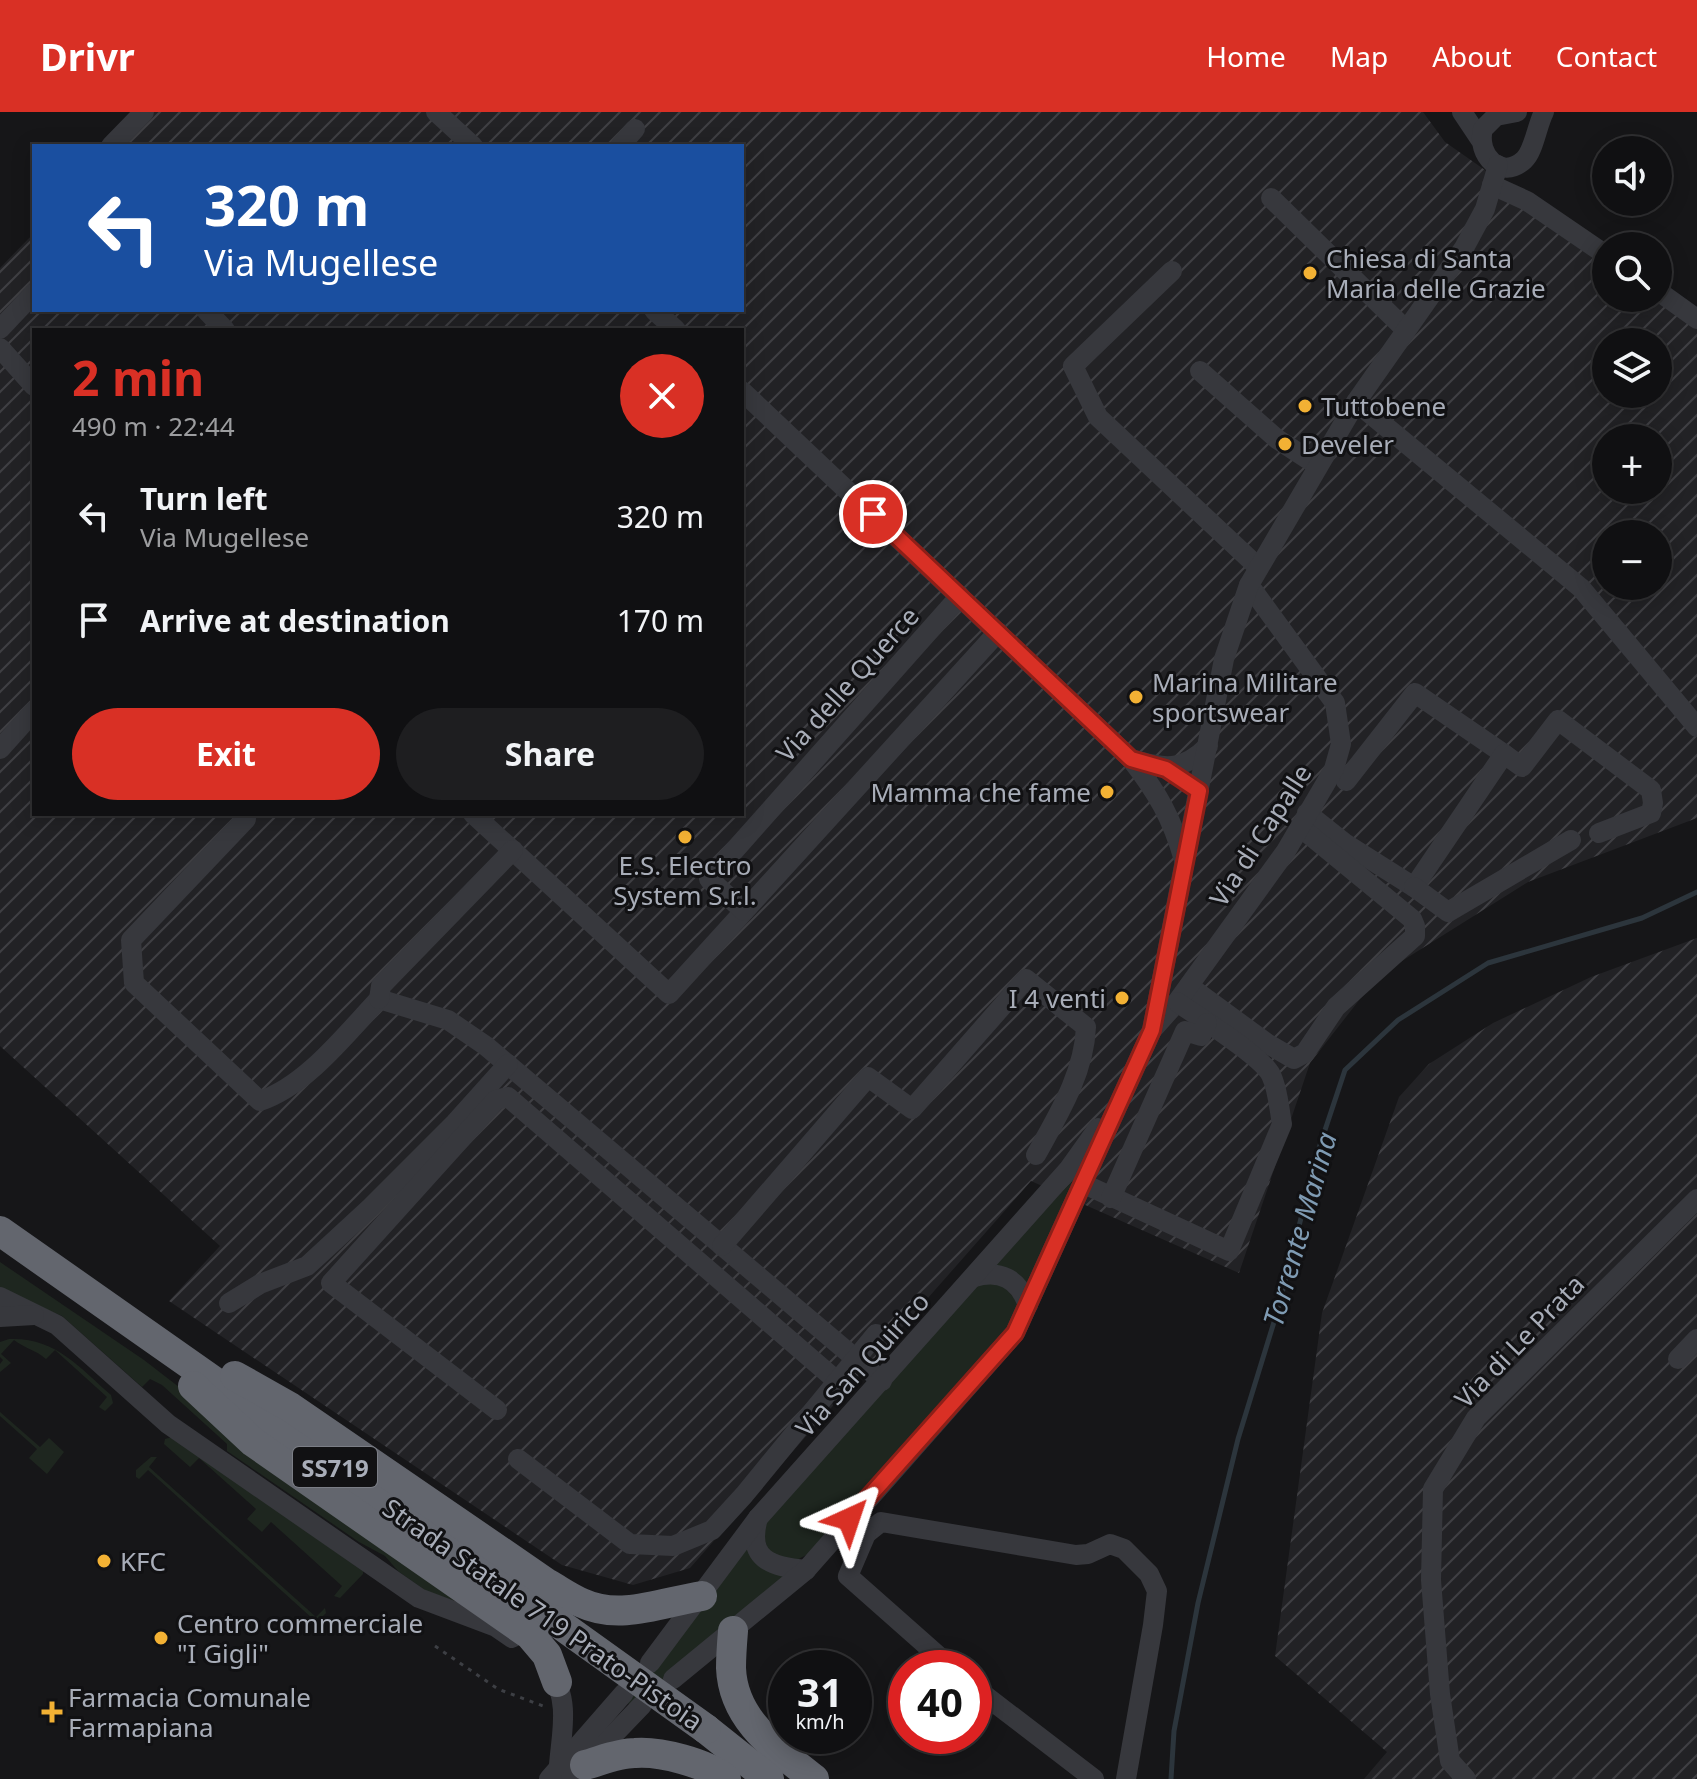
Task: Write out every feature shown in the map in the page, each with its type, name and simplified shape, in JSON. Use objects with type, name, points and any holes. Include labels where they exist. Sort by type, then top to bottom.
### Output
[{"type":"highway","name":"Strada Statale 719 Prato-Pistoia","points":[[0,1231],[554,1620],[706,1729],[769,1779]]},
{"type":"highway","points":[[116,1313],[290,1407],[548,1584],[583,1604],[604,1610],[625,1611],[702,1596]]},
{"type":"highway","points":[[116,1313],[253,1442],[530,1635],[547,1655],[560,1695]]},
{"type":"highway","points":[[733,1631],[731,1671],[746,1718],[768,1742],[814,1779]]},
{"type":"highway","points":[[566,1772],[634,1752],[676,1757],[726,1779]]},
{"type":"street","points":[[113,144],[144,112]]},
{"type":"street","points":[[436,112],[471,144]]},
{"type":"street","points":[[1462,112],[1480,139],[1484,154],[1498,165],[1508,167],[1524,160],[1530,153],[1544,112]]},
{"type":"street","points":[[1480,139],[1483,129],[1502,114],[1524,121],[1533,140]]},
{"type":"street","points":[[622,144],[635,129]]},
{"type":"street","points":[[1254,576],[1356,402],[1464,248],[1485,209],[1498,165]]},
{"type":"street","points":[[1492,185],[1527,201],[1592,245]]},
{"type":"street","points":[[1271,198],[1405,329]]},
{"type":"street","name":"Via di Capalle","points":[[1152,1030],[1183,994],[1286,851],[1334,769],[1341,744],[1335,703],[1280,629],[1254,576],[1098,417],[1073,366],[1172,271]]},
{"type":"street","points":[[0,329],[32,295]]},
{"type":"street","points":[[1672,301],[1697,319]]},
{"type":"street","points":[[208,312],[223,328]]},
{"type":"street","points":[[656,312],[674,328]]},
{"type":"street","points":[[0,348],[32,384]]},
{"type":"street","points":[[1200,371],[1277,439],[1317,465]]},
{"type":"street","points":[[744,393],[1131,759],[1157,792],[1178,838],[1185,863]]},
{"type":"street","points":[[1356,402],[1581,588],[1697,727]]},
{"type":"street","name":"Via San Quirico","points":[[673,1679],[806,1570],[1015,1333],[1152,1030],[1224,659],[1254,576]]},
{"type":"street","name":"Via delle Querce","points":[[744,911],[709,879],[960,596]]},
{"type":"street","points":[[475,816],[669,994],[998,632]]},
{"type":"street","points":[[1346,781],[1415,693],[1522,767],[1558,720],[1651,790],[1651,813],[1599,833]]},
{"type":"street","points":[[0,749],[32,713]]},
{"type":"street","points":[[1166,769],[1193,760],[1208,746]]},
{"type":"street","points":[[1414,887],[1504,754]]},
{"type":"street","points":[[1131,759],[1166,769],[1199,791]]},
{"type":"street","points":[[1157,792],[1183,797],[1199,791]]},
{"type":"street","points":[[246,819],[131,940],[134,983],[260,1101],[278,1095],[300,1079],[379,999],[381,986],[513,850]]},
{"type":"street","points":[[1303,820],[1414,887],[1448,912],[1571,840]]},
{"type":"street","points":[[1183,994],[1294,1059],[1305,1053],[1336,1007],[1415,936],[1412,919],[1303,820]]},
{"type":"street","points":[[722,1246],[868,1077],[912,1109],[1026,979],[1086,1027],[1085,1048],[1075,1080],[1036,1155]]},
{"type":"street","points":[[1084,1184],[1229,1251],[1282,1124],[1270,1073],[1207,1023],[1183,994]]},
{"type":"street","points":[[379,999],[448,1020],[508,1064],[882,1381]]},
{"type":"street","points":[[1111,1198],[1185,1031],[1201,1036],[1207,1023]]},
{"type":"street","points":[[229,1303],[260,1284],[307,1266],[455,1123],[508,1064]]},
{"type":"street","points":[[497,1410],[331,1283],[496,1100],[508,1097],[837,1381]]},
{"type":"street","name":"Via San Quirico","points":[[650,1663],[758,1518],[1068,1170],[1117,1103]]},
{"type":"street","name":"Via di Le Prata","points":[[1466,1779],[1450,1761],[1440,1694],[1431,1580],[1433,1489],[1476,1418],[1697,1199]]},
{"type":"street","points":[[974,1277],[989,1273],[1014,1281],[1022,1289],[1028,1305]]},
{"type":"street","points":[[0,1297],[57,1325],[168,1424],[419,1598],[496,1627],[522,1645],[560,1695],[566,1772]]},
{"type":"street","points":[[0,1317],[34,1315]]},
{"type":"street","points":[[518,1459],[630,1544],[673,1546],[712,1530],[876,1334]]},
{"type":"street","points":[[1678,1359],[1697,1339]]},
{"type":"street","points":[[758,1518],[754,1531],[761,1556],[770,1564],[806,1570]]},
{"type":"street","points":[[849,1519],[866,1534]]},
{"type":"street","points":[[932,1650],[848,1576],[866,1534],[881,1522],[1076,1555],[1088,1554],[1110,1544],[1124,1549],[1149,1574],[1157,1591],[1126,1779]]},
{"type":"street","points":[[566,1772],[624,1693]]},
{"type":"street","points":[[992,1701],[1094,1779]]},
{"type":"street","points":[[566,1772],[642,1705]]},
{"type":"path","points":[[435,1646],[498,1689],[552,1709],[560,1695]]},
{"type":"shaded area","points":[[149,112],[1423,112],[1445,142],[1592,245],[1592,312],[1672,312],[1672,306],[1697,319],[1697,818],[1528,882],[1378,976],[1310,1063],[1239,1273],[1031,1181],[690,1568],[633,1585],[562,1565],[169,1301],[220,1246],[0,1046],[0,268],[32,235],[32,312],[744,312],[744,144],[118,144]]},
{"type":"shaded area","points":[[1697,938],[1697,1779],[1364,1779],[1387,1752],[1275,1656],[1322,1313],[1399,1097],[1429,1064],[1493,1023],[1591,977]]},
{"type":"shaded area","points":[[1076,1177],[1028,1291],[992,1266]]},
{"type":"shaded area","points":[[0,1262],[144,1360],[457,1602],[426,1591],[398,1571],[385,1556],[359,1542],[227,1451],[227,1444],[162,1385],[150,1379],[142,1387],[62,1316],[0,1290]]},
{"type":"shaded area","points":[[1000,1282],[1018,1302],[1016,1321],[808,1554],[793,1562],[769,1554],[762,1530],[765,1521],[974,1287],[982,1283]]},
{"type":"shaded area","points":[[9,1339],[40,1343],[53,1348],[77,1364],[111,1395],[113,1403],[105,1411],[99,1407],[107,1397],[55,1350],[46,1359],[14,1340],[1,1354],[11,1363],[0,1372],[3,1360],[0,1357],[0,1342]]},
{"type":"shaded area","points":[[0,1412],[40,1447],[49,1438],[64,1452],[47,1474],[29,1458],[37,1449],[0,1416]]},
{"type":"shaded area","points":[[172,1437],[363,1571],[363,1574],[340,1598],[334,1596],[342,1586],[271,1522],[262,1532],[247,1519],[256,1509],[199,1458],[190,1467],[164,1444],[165,1439]]},
{"type":"shaded area","points":[[151,1457],[157,1457],[149,1467],[316,1617],[325,1608],[326,1613],[319,1620],[313,1619],[148,1470],[139,1479],[136,1477],[136,1470]]},
{"type":"shaded area","points":[[749,1539],[788,1576],[631,1706],[628,1703]]},
{"type":"waterway","name":"Torrente Marina","points":[[1171,1779],[1174,1731],[1198,1603],[1238,1439],[1278,1309],[1318,1151],[1345,1070],[1398,1020],[1488,963],[1642,918],[1697,892]]},
{"type":"place","name":"Chiesa di Santa Maria delle Grazie","points":[[1310,273]]},
{"type":"place","name":"Tuttobene","points":[[1305,406]]},
{"type":"place","name":"Develer","points":[[1285,444]]},
{"type":"place","name":"Marina Militare sportswear","points":[[1136,697]]},
{"type":"place","name":"Mamma che fame","points":[[1107,792]]},
{"type":"place","name":"E.S. Electro System S.r.l.","points":[[685,837]]},
{"type":"place","name":"I 4 venti","points":[[1122,998]]},
{"type":"place","name":"KFC","points":[[104,1561]]},
{"type":"place","name":"Centro commerciale \"I Gigli\"","points":[[161,1638]]},
{"type":"place","name":"Farmacia Comunale Farmapiana","points":[[52,1712]]},
{"type":"route","points":[[849,1519],[1015,1333],[1152,1030],[1199,791],[1166,769],[1131,759],[873,514]]}]
